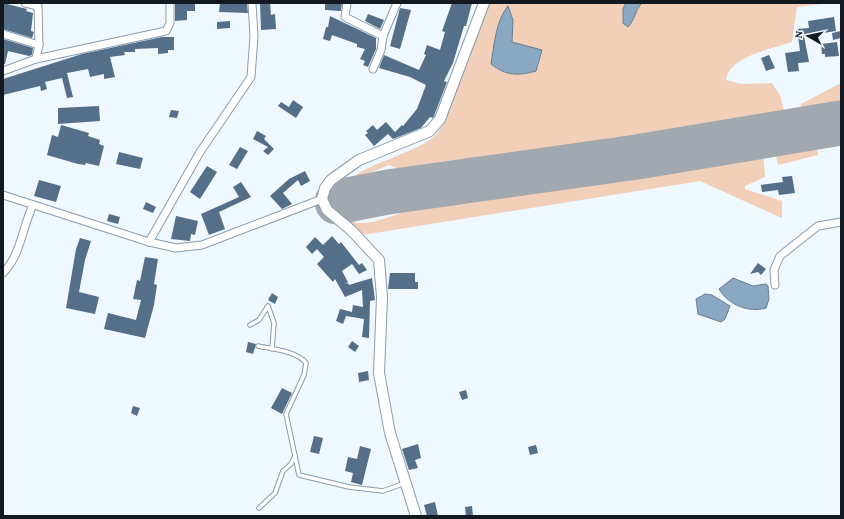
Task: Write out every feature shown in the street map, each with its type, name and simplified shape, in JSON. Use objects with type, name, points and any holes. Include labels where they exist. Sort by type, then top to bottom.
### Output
[{"type":"main road","points":[[416,516],[390,433],[379,374],[382,297],[379,260],[351,230],[327,210],[322,200],[325,188],[331,180],[359,160],[430,130],[440,120],[484,3]]},
{"type":"street","points":[[25,3],[38,6],[39,45],[36,59]]},
{"type":"street","points":[[3,71],[36,59],[166,31],[170,23],[170,3]]},
{"type":"street","points":[[149,242],[200,152],[251,78],[254,36],[252,3]]},
{"type":"street","points":[[348,3],[345,17],[383,36]]},
{"type":"street","points":[[373,69],[381,50],[383,36],[397,3]]},
{"type":"street","points":[[3,34],[39,45]]},
{"type":"street","points":[[3,195],[149,242],[176,248],[202,245],[322,200]]},
{"type":"street","points":[[3,273],[11,265],[19,246],[26,219],[33,205]]},
{"type":"street","points":[[775,285],[774,270],[780,256],[818,226],[841,222]]},
{"type":"lane","points":[[250,325],[259,320],[268,306],[274,323],[272,349]]},
{"type":"lane","points":[[258,346],[303,358],[306,363],[304,374],[286,414],[299,475],[349,487],[383,491],[406,483]]},
{"type":"lane","points":[[259,508],[275,493],[282,471],[291,464],[295,456]]},
{"type":"shaded area","points":[[490,3],[626,3],[623,9],[632,23],[637,8],[642,3],[830,3],[797,7],[792,42],[743,59],[729,72],[726,80],[741,84],[772,83],[780,95],[785,116],[780,120],[419,177],[389,165],[352,180],[337,193],[344,184],[357,174],[424,144],[436,135],[442,126],[448,107]],"holes":[[[508,7],[513,20],[512,42],[542,50],[536,71],[494,47]]]},
{"type":"shaded area","points":[[841,83],[841,111],[826,113],[799,113],[801,104]]},
{"type":"shaded area","points":[[810,141],[817,147],[818,155],[778,165],[775,151],[763,151],[765,177],[745,186],[745,189],[782,201],[782,218],[700,181],[362,235],[332,211],[335,196],[334,207],[348,220],[361,223],[378,220],[397,214],[427,202]]},
{"type":"water","points":[[626,3],[642,3],[628,27],[623,23],[623,9]]},
{"type":"water","points":[[508,6],[513,20],[512,42],[542,50],[536,71],[523,74],[512,74],[502,71],[491,64],[498,26]]},
{"type":"water","points":[[733,278],[753,286],[766,284],[768,286],[769,299],[766,308],[746,308],[733,303],[723,295],[719,289]]},
{"type":"water","points":[[705,294],[712,295],[730,306],[725,319],[721,322],[698,314],[696,299]]},
{"type":"building","points":[[3,3],[27,9],[26,11],[33,13],[31,31],[34,32],[32,38],[3,29]]},
{"type":"building","points":[[175,3],[195,3],[195,11],[187,11],[187,20],[175,21]]},
{"type":"building","points":[[220,3],[247,3],[248,13],[219,12]]},
{"type":"building","points":[[260,3],[270,3],[271,15],[275,14],[276,29],[261,30]]},
{"type":"building","points":[[325,3],[342,3],[341,11],[325,10]]},
{"type":"building","points":[[452,3],[472,3],[466,26],[464,26],[453,63],[444,81],[447,82],[433,118],[430,117],[421,128],[393,139],[388,134],[374,146],[365,135],[368,133],[366,131],[373,125],[377,130],[386,122],[395,132],[402,125],[403,126],[417,109],[426,85],[410,77],[379,68],[384,55],[419,70],[426,55],[424,54],[427,45],[440,50],[445,32],[442,31]]},
{"type":"building","points":[[400,8],[411,10],[400,49],[390,46]]},
{"type":"building","points":[[368,14],[384,20],[380,29],[365,21]]},
{"type":"building","points":[[330,16],[376,38],[376,49],[368,67],[363,65],[365,61],[360,59],[365,49],[357,47],[357,44],[332,35],[330,41],[323,39],[326,27],[328,27]]},
{"type":"building","points":[[834,17],[836,31],[804,36],[809,62],[798,63],[799,71],[788,72],[785,53],[800,51],[797,29],[809,28],[808,21]]},
{"type":"building","points":[[230,21],[230,28],[217,29],[217,22]]},
{"type":"building","points":[[841,31],[841,38],[833,40],[832,33]]},
{"type":"building","points":[[162,37],[174,37],[174,50],[168,50],[168,53],[158,54],[158,48],[135,49],[135,52],[124,52],[125,55],[110,57],[115,77],[104,79],[104,74],[90,77],[88,69],[67,73],[73,97],[67,98],[62,78],[45,82],[47,89],[41,91],[40,86],[3,95],[3,79],[82,54]]},
{"type":"building","points":[[3,39],[33,48],[32,55],[29,56],[8,51],[5,64],[3,64]]},
{"type":"building","points":[[837,42],[839,56],[825,57],[825,54],[822,54],[821,44]]},
{"type":"building","points":[[769,55],[775,68],[766,71],[761,58]]},
{"type":"building","points":[[293,100],[303,107],[296,118],[278,106],[281,102],[289,107]]},
{"type":"building","points":[[99,106],[100,121],[58,124],[58,108]]},
{"type":"building","points":[[171,110],[179,111],[177,118],[169,117]]},
{"type":"building","points":[[61,125],[89,133],[88,136],[100,140],[99,144],[104,146],[99,166],[86,163],[85,165],[78,164],[47,155],[52,135],[58,137]]},
{"type":"building","points":[[257,131],[266,136],[264,139],[274,149],[268,155],[263,151],[268,147],[253,139]]},
{"type":"building","points":[[240,147],[248,151],[237,169],[229,165]]},
{"type":"building","points":[[119,152],[143,158],[140,169],[116,164]]},
{"type":"building","points":[[207,166],[217,172],[200,199],[190,192]]},
{"type":"building","points":[[305,171],[310,181],[301,186],[298,180],[283,193],[292,204],[282,209],[270,196],[289,179]]},
{"type":"building","points":[[792,176],[795,193],[779,195],[778,190],[762,192],[761,185],[783,182],[782,177]]},
{"type":"building","points":[[39,180],[61,186],[56,202],[34,196]]},
{"type":"building","points":[[241,182],[251,197],[219,212],[225,229],[209,235],[201,214],[239,197],[233,187]]},
{"type":"building","points":[[146,202],[156,207],[153,213],[143,209]]},
{"type":"building","points":[[109,214],[120,217],[118,224],[107,221]]},
{"type":"building","points":[[176,216],[198,221],[195,235],[191,234],[190,241],[171,239]]},
{"type":"building","points":[[332,236],[339,244],[341,242],[359,265],[362,263],[367,270],[359,274],[352,264],[342,271],[348,282],[345,284],[348,283],[349,285],[372,278],[375,300],[370,301],[369,338],[362,337],[364,319],[346,316],[343,324],[336,321],[340,309],[352,312],[353,305],[363,307],[362,290],[345,297],[335,279],[333,282],[317,264],[324,257],[317,249],[312,254],[306,247],[315,237],[323,245]]},
{"type":"building","points":[[80,238],[91,241],[85,260],[79,292],[99,297],[95,314],[66,308],[76,249]]},
{"type":"building","points":[[145,257],[158,259],[154,284],[157,285],[154,305],[145,338],[104,329],[108,313],[136,320],[141,300],[133,299],[137,280],[140,281]]},
{"type":"building","points":[[758,263],[766,269],[761,275],[758,272],[750,274]]},
{"type":"building","points":[[390,273],[415,273],[415,282],[418,282],[418,289],[388,289]]},
{"type":"building","points":[[272,293],[278,297],[275,304],[268,300]]},
{"type":"building","points":[[352,341],[359,346],[355,352],[348,347]]},
{"type":"building","points":[[248,342],[256,344],[253,354],[246,352]]},
{"type":"building","points":[[368,371],[369,380],[359,382],[358,373]]},
{"type":"building","points":[[282,388],[292,393],[282,414],[271,408]]},
{"type":"building","points":[[466,390],[468,398],[462,400],[459,392]]},
{"type":"building","points":[[133,406],[140,408],[137,416],[131,413]]},
{"type":"building","points":[[314,436],[323,438],[319,454],[310,452]]},
{"type":"building","points":[[418,444],[421,458],[415,460],[418,468],[409,470],[402,449]]},
{"type":"building","points":[[536,445],[538,453],[530,455],[528,447]]},
{"type":"building","points":[[360,446],[371,449],[362,485],[351,482],[353,473],[345,471],[348,457],[357,459]]},
{"type":"building","points":[[435,502],[438,516],[427,516],[424,505]]},
{"type":"building","points":[[472,506],[473,516],[466,516],[465,507]]},
{"type":"runway","points":[[337,202],[388,192],[637,157],[841,123]]}]
